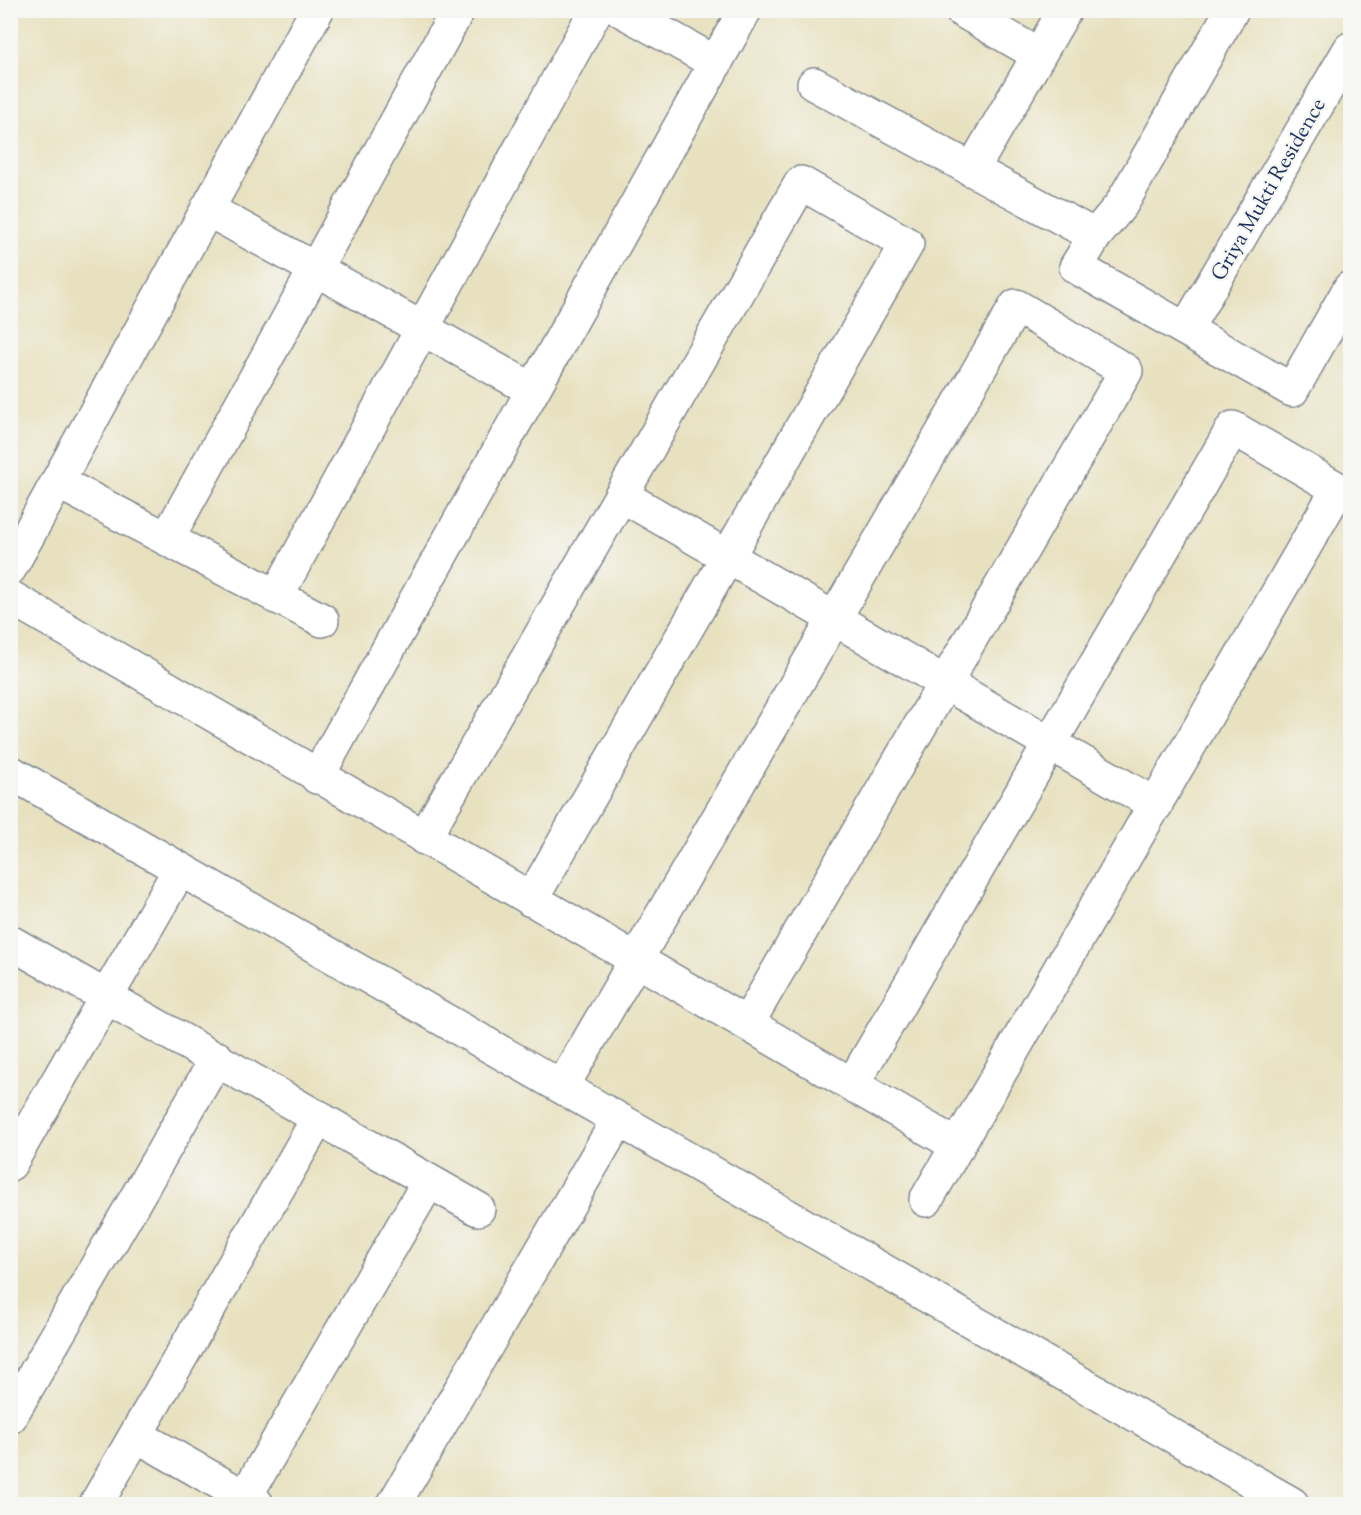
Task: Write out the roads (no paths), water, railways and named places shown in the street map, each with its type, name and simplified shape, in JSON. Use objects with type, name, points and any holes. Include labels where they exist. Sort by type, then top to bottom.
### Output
[{"type":"street","points":[[10,568],[317,10]]},
{"type":"street","points":[[167,539],[458,10]]},
{"type":"street","points":[[276,597],[596,10]]},
{"type":"street","points":[[621,10],[716,63]]},
{"type":"street","points":[[317,777],[745,10]]},
{"type":"street","points":[[961,10],[1039,55]]},
{"type":"street","points":[[972,170],[1065,10]]},
{"type":"street","points":[[1095,236],[1102,195],[1207,10]]},
{"type":"street","points":[[1232,10],[1121,205],[1095,236],[1076,267],[1292,390],[1350,288]]},
{"type":"street","name":"Griya Mukti Residence","points":[[1186,329],[1350,49]]},
{"type":"street","points":[[814,84],[1095,236]]},
{"type":"street","points":[[424,838],[801,183],[908,244],[531,900]]},
{"type":"street","points":[[207,210],[533,390]]},
{"type":"street","points":[[562,1087],[1016,306],[1126,370],[747,1024]]},
{"type":"street","points":[[852,1085],[1233,428],[1338,489],[926,1200]]},
{"type":"street","points":[[58,482],[321,620]]},
{"type":"street","points":[[621,495],[1156,805]]},
{"type":"street","points":[[10,597],[317,777],[958,1146]]},
{"type":"street","points":[[10,772],[1292,1504]]},
{"type":"street","points":[[10,1164],[180,869]]},
{"type":"street","points":[[10,942],[107,995],[478,1209]]},
{"type":"street","points":[[10,1417],[217,1058]]},
{"type":"street","points":[[96,1504],[319,1117]]},
{"type":"street","points":[[394,1504],[618,1119]]},
{"type":"street","points":[[136,1435],[248,1502],[429,1181]]}]
